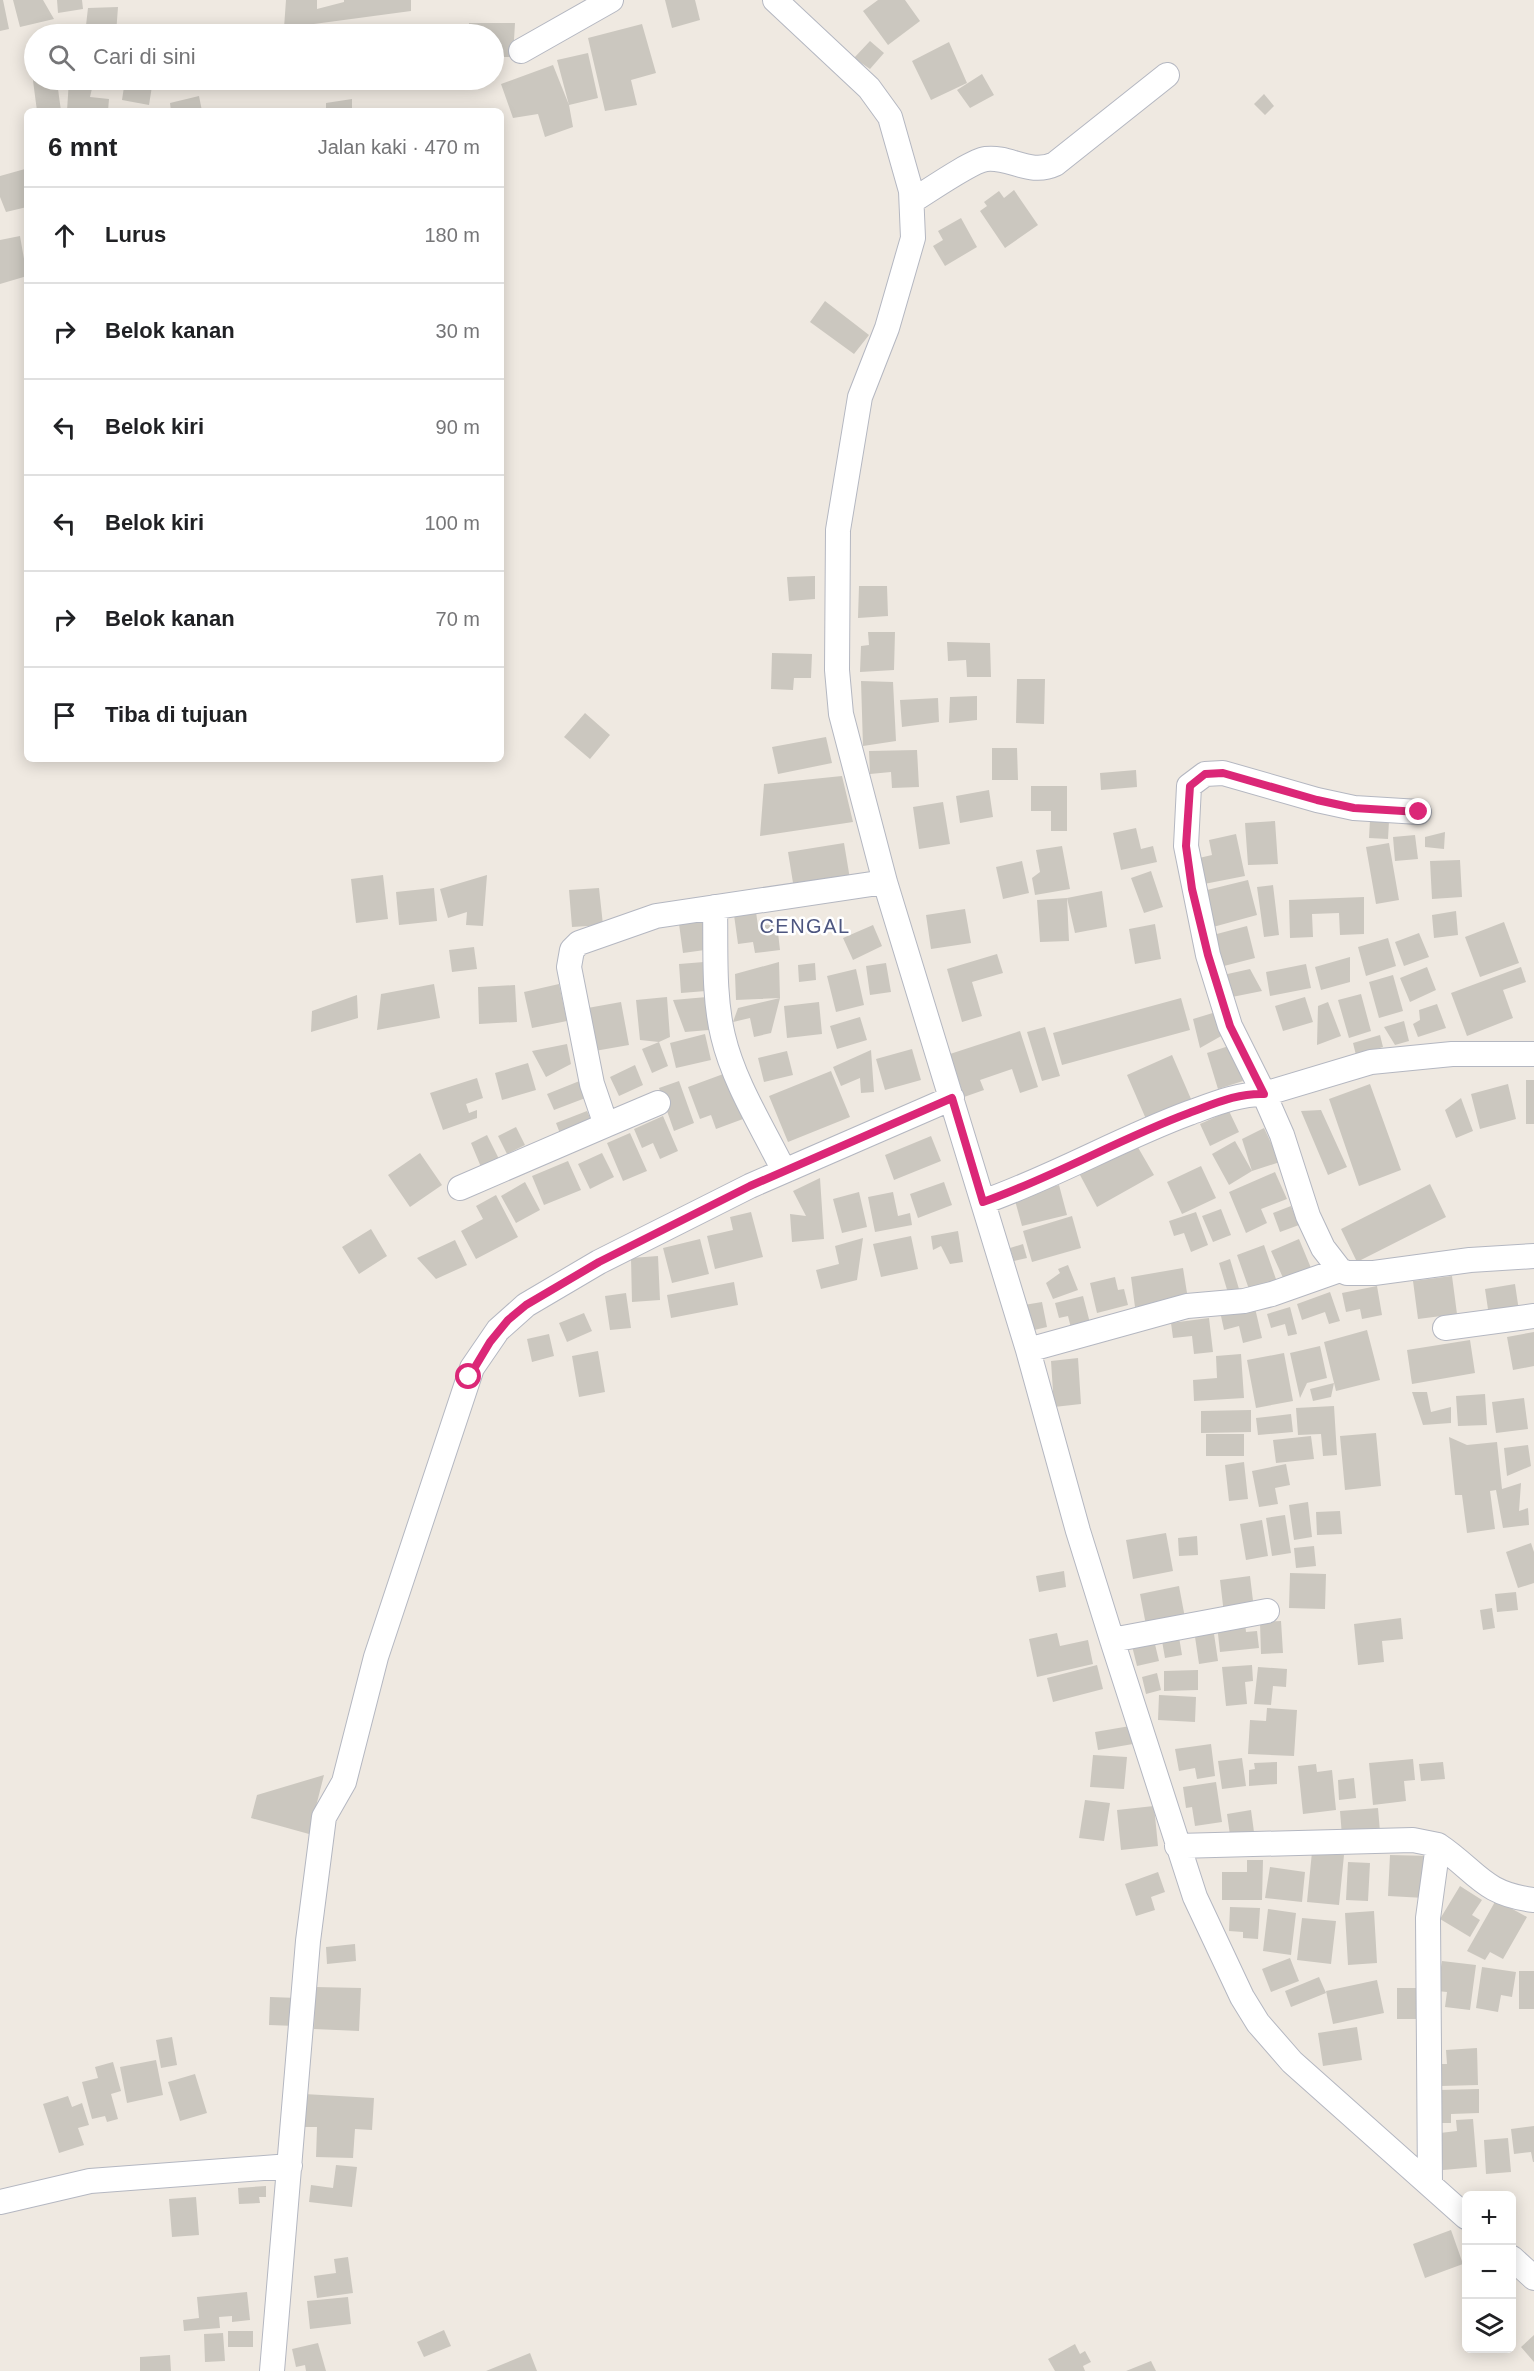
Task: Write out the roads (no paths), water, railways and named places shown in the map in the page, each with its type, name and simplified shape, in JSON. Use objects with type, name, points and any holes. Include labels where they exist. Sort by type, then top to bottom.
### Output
[{"type":"street","points":[[521,51],[611,0]]},
{"type":"street","points":[[775,0],[869,88],[890,117],[901,150],[912,201],[913,238],[887,328],[860,397],[838,530],[837,658],[841,714],[885,882],[1029,1350],[1078,1531],[1177,1846],[1211,1935],[1258,2023],[1292,2062],[1462,2213]]},
{"type":"street","points":[[912,201],[980,160],[997,159],[1038,169],[1055,164],[1167,75]]},
{"type":"street","points":[[1419,812],[1354,808],[1317,800],[1223,773],[1205,774],[1190,786],[1186,846],[1206,944],[1230,1026],[1282,1135],[1308,1216],[1323,1248],[1340,1270],[1347,1273],[1374,1274],[1470,1260],[1534,1256]]},
{"type":"street","points":[[606,1125],[592,1084],[568,967],[572,950],[579,944],[656,915],[885,882]]},
{"type":"street","points":[[715,907],[718,999],[723,1037],[740,1082],[784,1171]]},
{"type":"street","points":[[983,1202],[1015,1191],[1161,1124],[1236,1096],[1264,1094],[1371,1062],[1452,1054],[1534,1054]]},
{"type":"street","points":[[272,2371],[308,1941],[324,1817],[344,1782],[376,1656],[472,1368],[498,1330],[526,1305],[599,1262],[666,1226],[784,1171],[952,1098]]},
{"type":"street","points":[[460,1188],[658,1103]]},
{"type":"street","points":[[1029,1350],[1187,1306],[1244,1301],[1272,1294],[1340,1270]]},
{"type":"street","points":[[1445,1328],[1534,1317]]},
{"type":"street","points":[[1112,1640],[1267,1611]]},
{"type":"street","points":[[1177,1846],[1413,1840],[1438,1845],[1491,1889],[1515,1898],[1534,1900]]},
{"type":"street","points":[[1431,2185],[1428,1918],[1438,1845]]},
{"type":"street","points":[[0,2202],[90,2181],[290,2166]]},
{"type":"street","points":[[1516,2262],[1534,2278]]},
{"type":"district","name":"CENGAL","points":[[805,926]]}]
